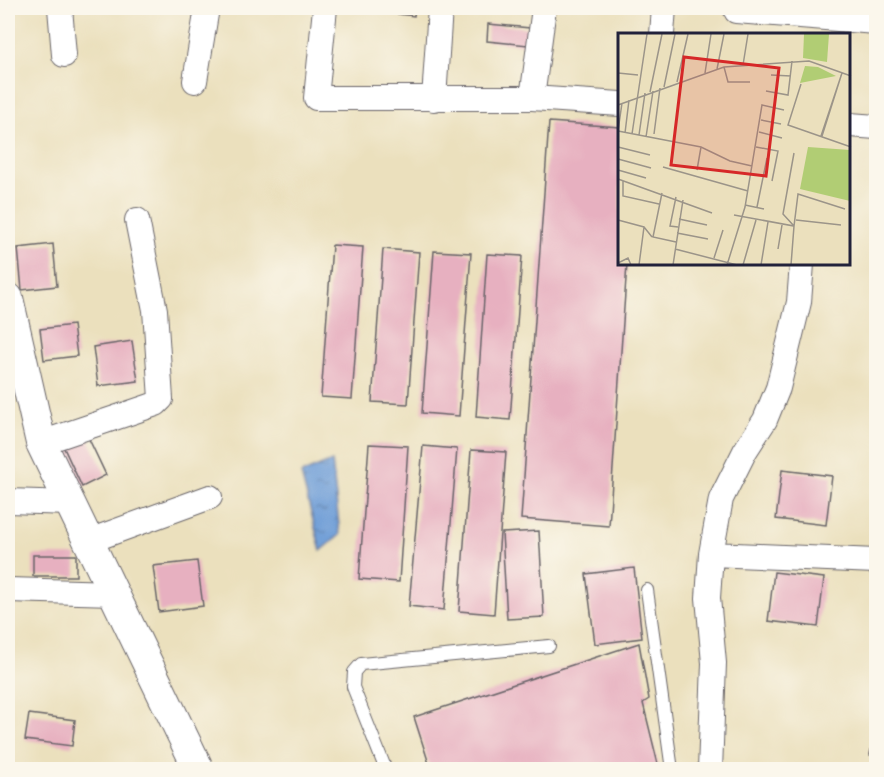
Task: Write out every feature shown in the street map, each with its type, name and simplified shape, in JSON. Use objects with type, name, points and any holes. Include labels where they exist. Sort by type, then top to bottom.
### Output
[{"type":"street","points":[[60,8],[64,55]]},
{"type":"street","points":[[195,81],[207,8]]},
{"type":"street","points":[[325,8],[316,98],[532,99],[618,104]]},
{"type":"street","points":[[434,99],[440,8]]},
{"type":"street","points":[[532,99],[544,8]]},
{"type":"street","points":[[662,33],[664,8]]},
{"type":"street","points":[[736,11],[876,22]]},
{"type":"street","points":[[851,125],[876,127]]},
{"type":"street","points":[[41,442],[156,404],[161,399],[155,310],[137,220]]},
{"type":"street","points":[[710,770],[714,663],[708,598],[711,554],[721,499],[745,452],[765,420],[778,388],[799,302],[802,266]]},
{"type":"street","points":[[8,298],[41,442],[199,770]]},
{"type":"street","points":[[89,541],[210,497]]},
{"type":"street","points":[[8,501],[70,502]]},
{"type":"street","points":[[711,554],[876,561]]},
{"type":"street","points":[[8,590],[114,593]]},
{"type":"lane","points":[[647,590],[672,770]]},
{"type":"lane","points":[[386,770],[353,687],[354,672],[361,664],[549,646]]},
{"type":"water","points":[[332,461],[340,535],[321,551],[301,474]]},
{"type":"building","points":[[373,8],[415,8],[414,16],[373,11]]},
{"type":"building","points":[[488,24],[530,28],[528,45],[487,41]]},
{"type":"building","points":[[549,122],[618,127],[618,266],[627,266],[609,526],[521,519]]},
{"type":"building","points":[[53,244],[57,286],[22,290],[18,248]]},
{"type":"building","points":[[332,245],[363,247],[352,399],[321,397]]},
{"type":"building","points":[[383,249],[419,252],[408,404],[372,402]]},
{"type":"building","points":[[434,251],[471,253],[459,416],[422,413]]},
{"type":"building","points":[[487,254],[522,256],[510,420],[476,417]]},
{"type":"building","points":[[73,325],[77,356],[44,360],[40,329]]},
{"type":"building","points":[[132,341],[138,381],[98,386],[93,347]]},
{"type":"building","points":[[88,437],[106,475],[82,487],[64,448]]},
{"type":"building","points":[[369,444],[408,446],[399,582],[359,579]]},
{"type":"building","points":[[423,446],[457,449],[444,610],[409,606]]},
{"type":"building","points":[[471,450],[506,452],[494,614],[459,611]]},
{"type":"building","points":[[782,470],[832,476],[826,525],[776,519]]},
{"type":"building","points":[[539,531],[544,617],[507,619],[502,533]]},
{"type":"building","points":[[33,555],[76,555],[76,576],[33,576]]},
{"type":"building","points":[[197,561],[203,606],[159,612],[153,566]]},
{"type":"building","points":[[634,568],[642,638],[595,644],[586,574]]},
{"type":"building","points":[[774,572],[824,578],[818,627],[768,621]]},
{"type":"building","points":[[639,643],[649,699],[643,703],[658,764],[643,770],[431,770],[414,717]]},
{"type":"building","points":[[29,714],[75,720],[72,746],[25,740]]},
{"type":"building","points":[[873,738],[876,739],[876,756],[870,755]]}]
